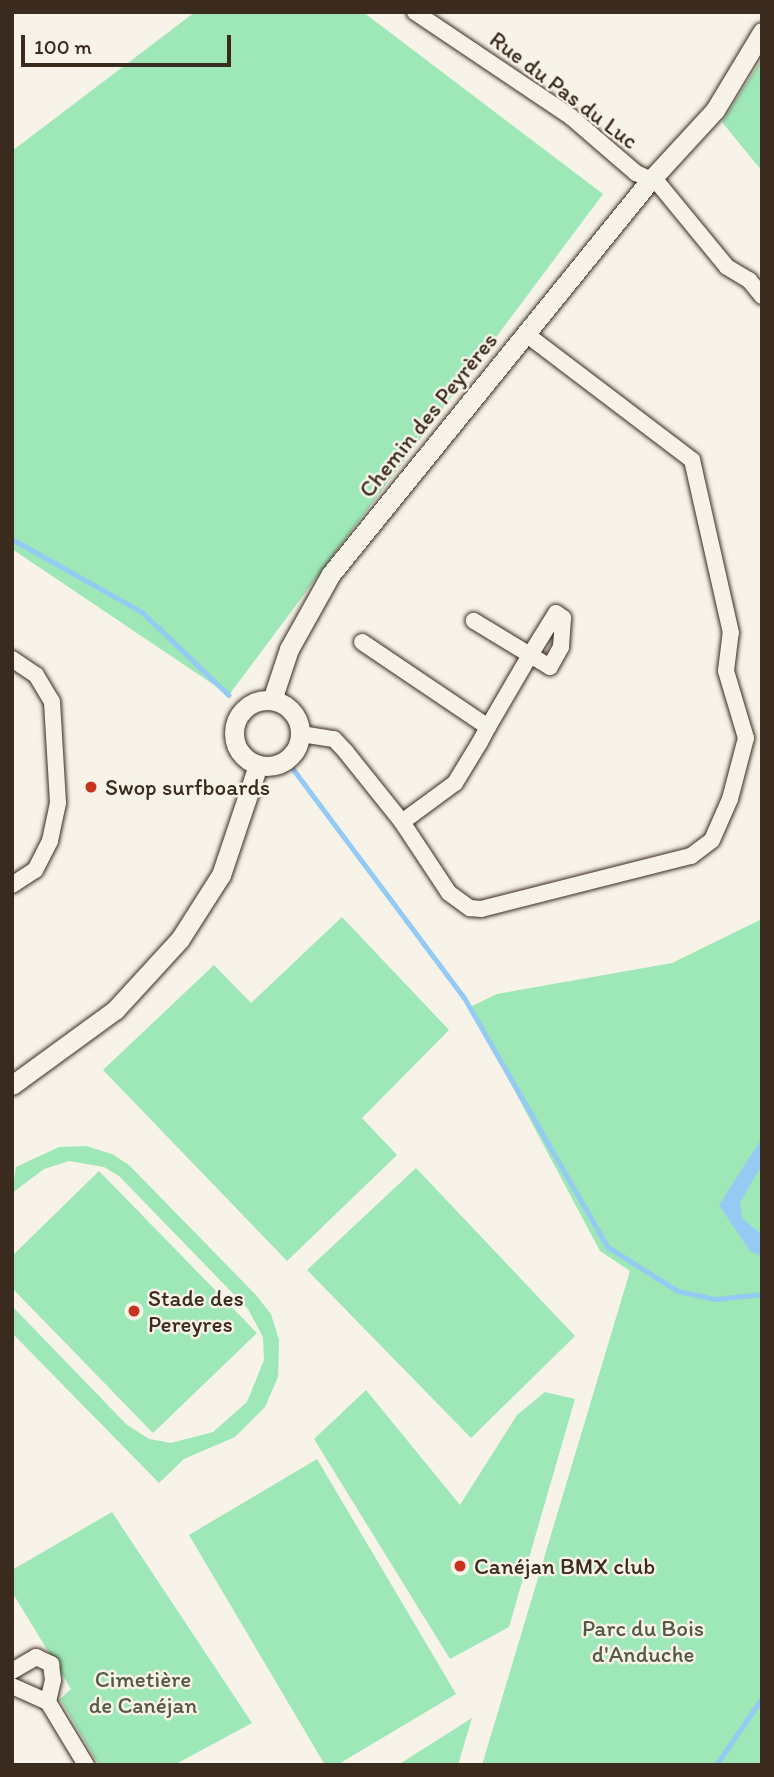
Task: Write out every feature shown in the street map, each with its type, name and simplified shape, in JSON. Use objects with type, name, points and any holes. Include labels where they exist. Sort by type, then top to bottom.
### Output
[{"type":"street","name":"Rue du Pas du Luc","points":[[415,12],[499,65],[571,117],[636,173],[652,179],[727,267],[749,280],[762,296]]},
{"type":"street","name":"Chemin des Peyrères","points":[[272,700],[289,649],[331,574],[652,179],[715,110],[762,33]]},
{"type":"street","points":[[300,734],[334,739],[402,822],[449,893],[481,909],[698,852],[712,840],[746,748],[726,671],[731,633],[692,460],[526,334]]},
{"type":"street","points":[[402,822],[455,783],[530,655],[474,621]]},
{"type":"street","points":[[362,642],[488,727]]},
{"type":"street","points":[[12,659],[36,675],[52,702],[58,803],[50,841],[35,870],[12,885]]},
{"type":"street","points":[[272,700],[296,715],[300,734],[287,760],[258,765],[240,752],[235,741],[238,719],[250,704],[272,700]]},
{"type":"street","points":[[12,1085],[115,1010],[180,939],[230,854],[258,765]]},
{"type":"street","points":[[12,1671],[36,1657],[51,1664],[54,1680],[48,1702]]},
{"type":"street","points":[[12,1686],[48,1702],[86,1765]]},
{"type":"green space","points":[[195,12],[363,12],[603,194],[229,695],[12,549],[12,151]]},
{"type":"green space","points":[[762,59],[762,171],[722,122]]},
{"type":"green space","points":[[342,917],[449,1030],[362,1118],[397,1155],[287,1261],[103,1070],[214,965],[251,1003]]},
{"type":"green space","name":"Parc du Bois d'Anduche","points":[[762,919],[762,1765],[482,1765],[630,1271],[600,1251],[470,1007],[497,994],[672,963]]},
{"type":"green space","points":[[86,1146],[112,1154],[129,1165],[255,1294],[271,1314],[279,1340],[278,1377],[265,1407],[235,1437],[184,1459],[159,1483],[12,1333],[12,1306],[127,1425],[149,1439],[171,1443],[213,1432],[247,1402],[264,1360],[263,1337],[248,1309],[119,1176],[104,1167],[69,1161],[44,1169],[12,1193],[16,1167],[59,1147]]},
{"type":"green space","points":[[416,1168],[575,1336],[471,1438],[307,1270]]},
{"type":"green space","name":"Stade des Pereyres","points":[[99,1171],[257,1333],[153,1433],[12,1288],[12,1256]]},
{"type":"green space","name":"Canéjan BMX club","points":[[366,1390],[460,1505],[517,1415],[545,1392],[575,1399],[509,1627],[450,1659],[314,1439]]},
{"type":"green space","points":[[317,1459],[456,1694],[337,1765],[325,1765],[189,1535]]},
{"type":"green space","name":"Cimetière de Canéjan","points":[[112,1512],[252,1723],[174,1765],[99,1765],[60,1699],[71,1689],[12,1592],[12,1570]]},
{"type":"green space","points":[[472,1718],[458,1765],[398,1765]]},
{"type":"water","points":[[762,1138],[762,1165],[740,1202],[742,1218],[762,1235],[762,1257],[750,1251],[719,1205]]},
{"type":"waterway","points":[[12,539],[142,612],[229,695]]},
{"type":"waterway","points":[[294,770],[464,997],[608,1247],[678,1291],[716,1299],[762,1294]]},
{"type":"waterway","points":[[716,1765],[762,1698]]},
{"type":"place","name":"Swop surfboards","points":[[91,787]]},
{"type":"place","name":"Stade des Pereyres","points":[[134,1311]]},
{"type":"place","name":"Canéjan BMX club","points":[[460,1566]]}]
